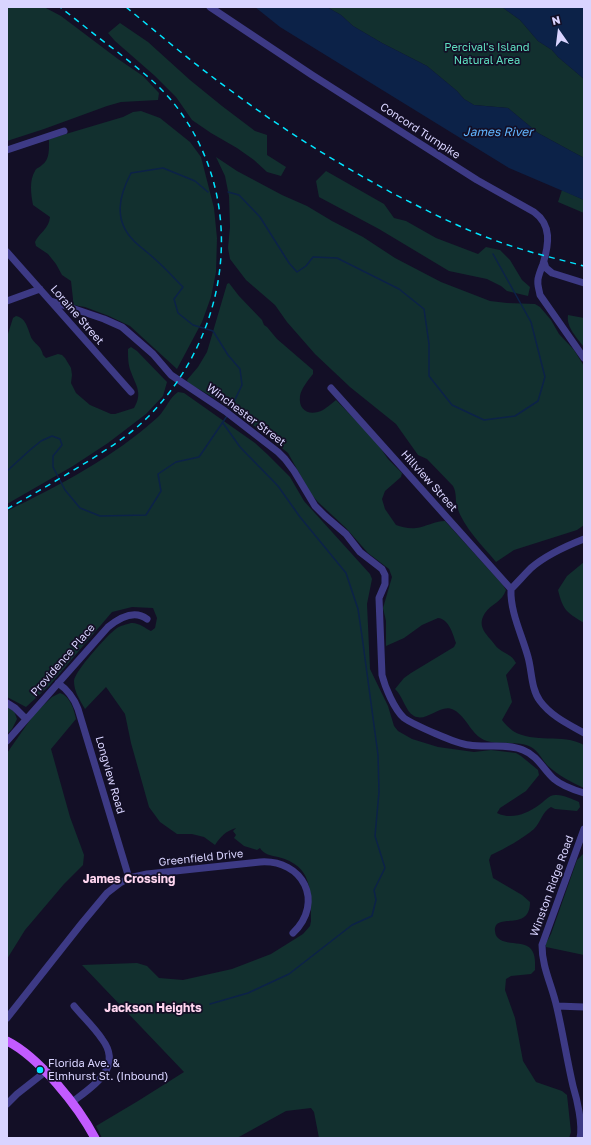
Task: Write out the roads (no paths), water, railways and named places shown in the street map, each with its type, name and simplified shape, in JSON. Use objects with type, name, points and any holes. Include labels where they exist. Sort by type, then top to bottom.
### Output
[{"type":"main road","points":[[7,1040],[31,1057],[46,1072],[72,1102],[95,1138]]},
{"type":"street","name":"Concord Turnpike","points":[[210,7],[312,75],[477,180],[538,214],[545,222],[548,234],[544,262],[538,278],[540,295],[584,358]]},
{"type":"street","points":[[7,150],[64,131]]},
{"type":"street","name":"Loraine Street","points":[[7,252],[131,392]]},
{"type":"street","points":[[544,262],[546,268],[552,273],[584,283]]},
{"type":"street","points":[[7,301],[40,289]]},
{"type":"street","name":"Winchester Street","points":[[51,302],[122,327],[153,354],[171,375],[228,413],[285,459],[316,506],[346,534],[360,552],[382,569],[386,580],[379,598],[382,675],[384,686],[404,717],[456,742],[468,745],[509,746],[522,749],[536,757],[554,779],[565,786],[584,793]]},
{"type":"street","name":"Hillview Street","points":[[331,388],[511,589]]},
{"type":"street","points":[[584,539],[543,559],[531,568],[511,589],[511,598],[516,619],[539,700],[548,711],[584,733]]},
{"type":"street","name":"Providence Place","points":[[7,741],[98,637],[112,624],[119,619],[131,615],[139,614],[147,619]]},
{"type":"street","name":"Longview Road","points":[[58,683],[73,697],[78,709],[129,878]]},
{"type":"street","points":[[7,703],[15,708],[26,719]]},
{"type":"street","name":"Winston Ridge Road","points":[[580,1138],[581,1130],[576,1097],[557,1006],[544,969],[542,945],[584,829]]},
{"type":"street","name":"Greenfield Drive","points":[[7,1018],[100,901],[120,883],[129,878],[148,874],[260,862],[275,862],[281,864],[298,876],[304,883],[308,896],[306,916],[300,926],[293,933]]},
{"type":"street","points":[[72,1102],[102,1078],[107,1070],[109,1056],[108,1049],[102,1039],[74,1006]]},
{"type":"street","points":[[557,1006],[584,1007]]},
{"type":"street","points":[[7,1104],[17,1094],[46,1072]]},
{"type":"water","name":"James River","points":[[255,7],[327,7],[341,15],[353,26],[427,66],[457,91],[464,99],[474,105],[508,108],[538,133],[584,158],[584,200],[509,168],[280,27]]},
{"type":"water","points":[[502,7],[584,7],[584,79],[552,50],[538,41],[520,20]]},
{"type":"waterway","points":[[208,192],[195,181],[163,168],[131,173],[123,190],[120,208],[123,225],[127,233],[183,287],[174,299],[178,313],[193,325],[213,331],[228,355],[240,369],[242,385],[230,410]]},
{"type":"waterway","points":[[228,192],[239,195],[260,217],[289,263],[297,272],[306,266],[313,257],[337,258],[399,289],[424,309],[429,344],[429,376],[452,405],[484,420],[515,416],[538,401],[545,377],[531,322],[493,254]]},
{"type":"waterway","points":[[7,471],[41,441],[52,436],[60,439],[62,445],[53,456],[53,467],[65,490],[80,508],[100,516],[146,515],[161,491],[158,474],[176,462],[199,457],[227,416]]},
{"type":"waterway","points":[[210,1004],[248,993],[289,974],[352,925],[372,916],[376,900],[374,890],[385,868],[375,836],[379,792],[378,755],[358,609],[346,573],[300,517],[278,486],[240,447],[223,423]]},
{"type":"railway","points":[[7,509],[106,450],[149,416],[177,382],[198,344],[213,304],[220,262],[220,220],[213,178],[197,138],[172,101],[159,87],[145,74],[60,7]]},
{"type":"railway","points":[[126,7],[190,60],[250,104],[311,146],[374,183],[456,225],[481,235],[527,251],[584,266]]},
{"type":"place","name":"Florida Ave. & Elmhurst St. (Inbound)","points":[[40,1070]]},
{"type":"district","name":"James Crossing","points":[[129,879]]},
{"type":"district","name":"Jackson Heights","points":[[153,1008]]},
{"type":"park label","name":"Percival's Island Natural Area","points":[[487,54]]}]
